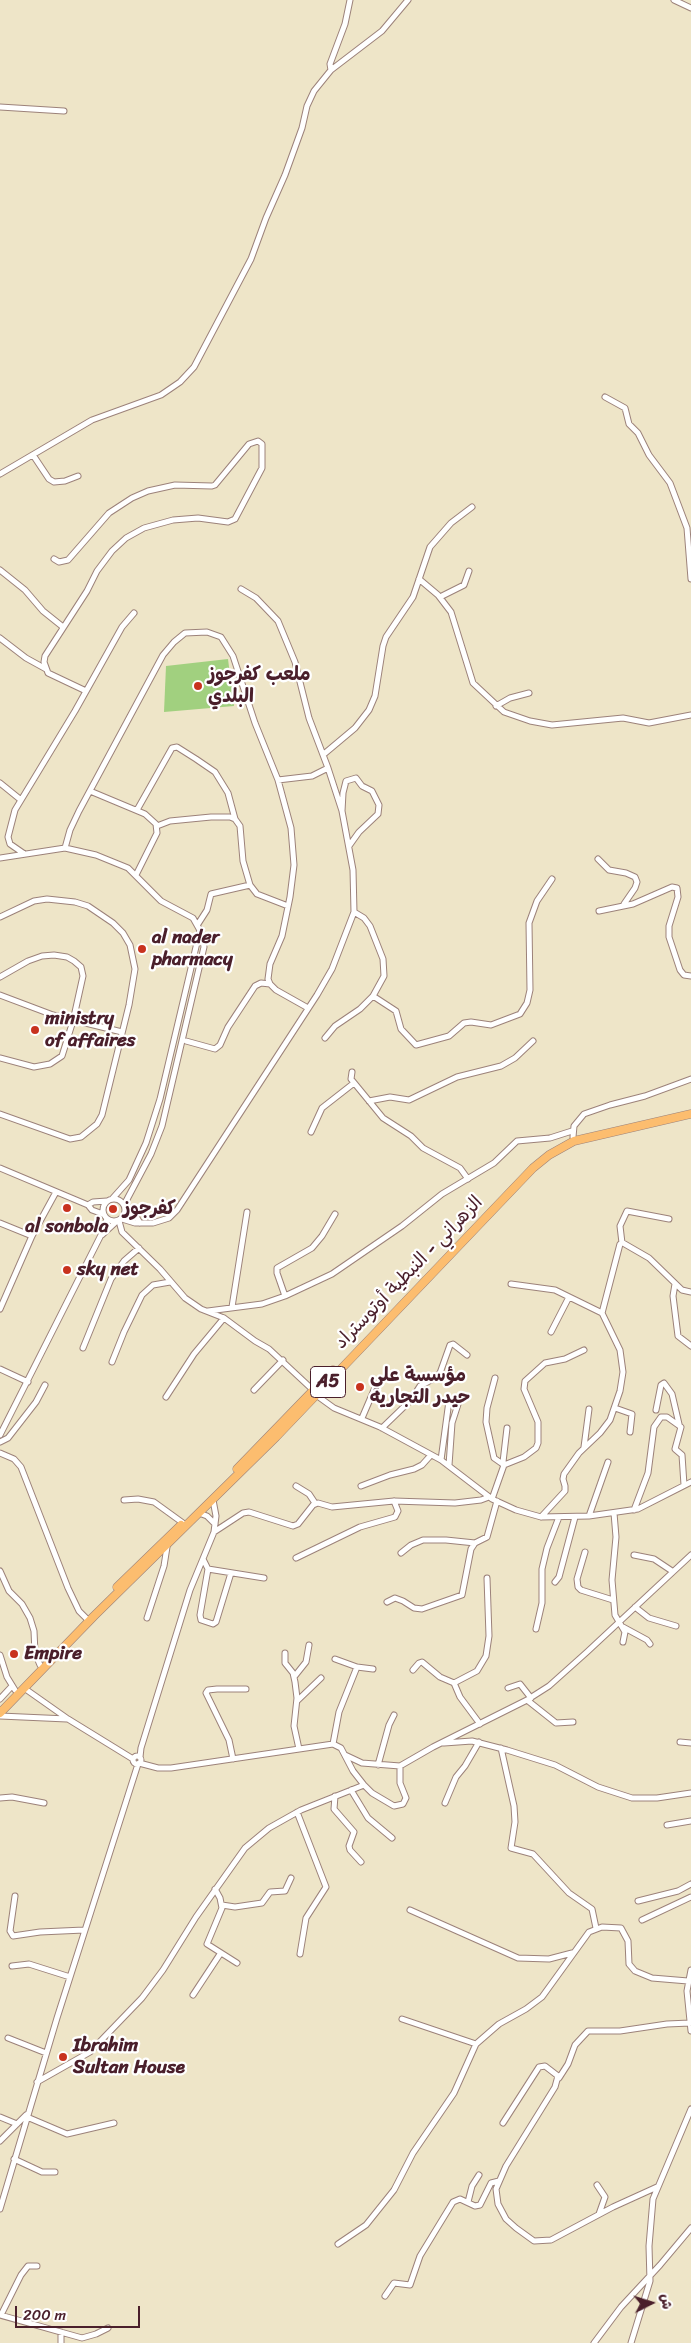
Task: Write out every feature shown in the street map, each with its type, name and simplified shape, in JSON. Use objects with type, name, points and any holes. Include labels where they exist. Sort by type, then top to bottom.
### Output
[{"type":"highway","name":"الزهراني - النبطية أوتوستراد","points":[[0,1707],[13,1688],[40,1665],[183,1523],[259,1451],[523,1173],[572,1134],[691,1110]]},
{"type":"highway","name":"الزهراني - النبطية أوتوستراد","points":[[314,1392],[479,1223],[549,1155],[574,1141],[691,1114]]},
{"type":"highway","name":"الزهراني - النبطية أوتوستراد","points":[[0,1714],[94,1616],[213,1500],[250,1460]]},
{"type":"street","points":[[331,70],[330,64],[345,24],[350,0]]},
{"type":"street","points":[[0,474],[65,434],[103,414],[161,395],[180,382],[194,367],[251,259],[297,142],[307,106],[322,79],[382,30],[408,0]]},
{"type":"street","points":[[674,0],[691,8]]},
{"type":"street","points":[[0,107],[64,111]]},
{"type":"street","points":[[605,396],[625,408],[629,424],[638,433],[649,455],[670,483],[687,528],[691,579]]},
{"type":"street","points":[[46,669],[44,656],[87,591],[97,571],[112,551],[126,538],[144,528],[173,520],[198,518],[228,522],[235,519],[262,468],[262,444],[258,441],[249,444],[216,485],[204,487],[175,485],[148,491],[132,498],[109,513],[68,560],[59,562],[54,559]]},
{"type":"street","points":[[33,455],[49,479],[54,482],[78,476]]},
{"type":"street","points":[[324,754],[355,728],[369,710],[375,696],[386,637],[413,597],[434,541],[460,514],[472,507]]},
{"type":"street","points":[[0,570],[25,590],[43,611],[63,627]]},
{"type":"street","points":[[440,597],[464,585],[469,571]]},
{"type":"street","points":[[419,579],[440,597],[451,612],[471,680],[504,712],[552,725],[623,718],[649,723],[691,715]]},
{"type":"street","points":[[0,1168],[88,1205],[92,1210],[103,1214],[107,1219],[140,1223],[161,1222],[169,1218],[177,1210],[332,970],[354,912],[355,895],[349,846],[342,811],[324,754],[309,718],[295,662],[278,621],[268,609],[241,588]]},
{"type":"street","points":[[23,853],[10,844],[8,837],[10,823],[20,800],[72,717],[122,627],[134,613]]},
{"type":"street","points":[[65,848],[70,830],[163,655],[179,637],[196,631],[214,633],[227,645],[288,811],[294,865],[282,936],[268,973],[270,984]]},
{"type":"street","points":[[0,638],[26,658],[46,669],[54,677],[86,691]]},
{"type":"street","points":[[496,706],[510,698],[529,693]]},
{"type":"street","points":[[137,810],[172,748],[176,747],[214,772],[228,793],[235,820]]},
{"type":"street","points":[[278,780],[312,776],[328,768]]},
{"type":"street","points":[[342,811],[344,800],[342,793],[346,781],[356,778],[362,786],[372,791],[379,805],[378,814],[359,832],[349,846]]},
{"type":"street","points":[[0,783],[20,800]]},
{"type":"street","points":[[90,791],[137,810],[153,820],[157,826],[157,833],[136,875]]},
{"type":"street","points":[[157,826],[170,821],[211,816],[230,817],[235,820],[240,826],[244,861],[250,885],[257,894],[288,906]]},
{"type":"street","points":[[0,858],[65,848],[96,855],[119,863],[136,875],[161,901],[187,913],[199,927],[204,948],[168,1101],[151,1154],[124,1205],[125,1212],[119,1220],[101,1235]]},
{"type":"street","points":[[598,859],[611,871],[626,872],[635,877],[637,882],[635,888],[624,904]]},
{"type":"street","points":[[373,996],[396,1011],[401,1029],[416,1045],[449,1036],[464,1023],[491,1025],[520,1014],[527,1003],[530,990],[529,923],[537,901],[552,879]]},
{"type":"street","points":[[103,1214],[103,1209],[109,1200],[128,1180],[146,1143],[160,1099],[199,927],[207,910],[211,894],[250,885]]},
{"type":"street","points":[[599,911],[650,898],[672,887],[676,888],[678,897],[669,926],[669,937],[682,972],[686,976],[691,976]]},
{"type":"street","points":[[0,917],[34,901],[47,899],[75,902],[88,906],[114,923],[123,933],[130,945],[135,969],[129,1005],[102,1115],[97,1124],[81,1137],[70,1139],[0,1114]]},
{"type":"street","points":[[325,1038],[335,1026],[360,1009],[373,996],[382,982],[383,959],[370,926],[364,918],[354,912]]},
{"type":"street","points":[[0,977],[28,960],[42,956],[67,957],[80,967],[83,976],[74,1021],[62,1056],[43,1067],[28,1067],[0,1058]]},
{"type":"street","points":[[186,1041],[215,1049],[220,1045],[228,1027],[255,986],[261,983],[270,984],[308,1008]]},
{"type":"street","points":[[0,995],[12,1002],[74,1021],[122,1032]]},
{"type":"street","points":[[369,1101],[390,1096],[409,1100],[457,1077],[501,1066],[516,1058],[533,1041]]},
{"type":"street","points":[[352,1072],[351,1078],[354,1083],[384,1118],[411,1136],[423,1148],[460,1168],[468,1179]]},
{"type":"street","points":[[208,1312],[262,1304],[285,1296],[348,1264],[402,1226],[442,1194],[494,1163],[517,1141],[572,1134],[575,1123],[584,1114],[610,1104],[645,1096],[691,1079]]},
{"type":"street","points":[[311,1132],[322,1108],[354,1083]]},
{"type":"street","points":[[160,1099],[168,1101]]},
{"type":"street","points":[[0,1309],[32,1236],[56,1192]]},
{"type":"street","points":[[88,1205],[93,1202],[119,1200],[124,1205]]},
{"type":"street","points":[[602,1313],[622,1243],[620,1226],[627,1211],[669,1219]]},
{"type":"street","points":[[125,1212],[137,1218],[140,1223]]},
{"type":"street","points":[[232,1307],[247,1212]]},
{"type":"street","points":[[285,1296],[277,1268],[312,1248],[322,1236],[335,1214]]},
{"type":"street","points":[[0,1435],[101,1235],[107,1219]]},
{"type":"street","points":[[119,1220],[122,1232],[192,1304],[224,1318],[283,1360],[314,1392],[334,1408],[362,1418],[441,1460],[493,1499],[541,1517],[589,1516],[634,1510],[646,1506],[691,1482]]},
{"type":"street","points":[[0,1223],[32,1236]]},
{"type":"street","points":[[622,1243],[628,1244],[649,1258],[682,1290],[691,1292]]},
{"type":"street","points":[[83,1348],[111,1279],[124,1261],[139,1248]]},
{"type":"street","points":[[112,1362],[142,1295],[153,1285],[170,1282]]},
{"type":"street","points":[[511,1284],[558,1291],[602,1313],[620,1350],[623,1372],[615,1408],[603,1430],[584,1447],[563,1477],[564,1491],[541,1517]]},
{"type":"street","points":[[675,1284],[673,1296],[678,1336],[691,1346]]},
{"type":"street","points":[[551,1332],[569,1297]]},
{"type":"street","points":[[166,1397],[194,1354],[224,1318]]},
{"type":"street","points":[[382,1428],[411,1400],[420,1386],[440,1373],[450,1345],[453,1344],[467,1355]]},
{"type":"street","points":[[495,1378],[487,1408],[486,1422],[494,1458],[504,1463],[524,1457],[536,1448],[538,1442],[538,1422],[524,1389],[526,1380],[545,1363],[565,1359],[584,1350]]},
{"type":"street","points":[[254,1390],[283,1360]]},
{"type":"street","points":[[0,1369],[28,1382]]},
{"type":"street","points":[[362,1418],[377,1383]]},
{"type":"street","points":[[656,1410],[661,1385],[664,1383],[672,1394],[681,1431],[675,1449],[682,1455],[684,1485]]},
{"type":"street","points":[[0,1442],[8,1438],[36,1402],[45,1385]]},
{"type":"street","points":[[449,1465],[452,1423],[461,1395]]},
{"type":"street","points":[[441,1460],[449,1401]]},
{"type":"street","points":[[615,1408],[632,1414],[630,1432]]},
{"type":"street","points":[[584,1447],[589,1409]]},
{"type":"street","points":[[634,1510],[647,1475],[651,1441],[658,1421],[664,1417],[678,1424]]},
{"type":"street","points":[[401,1553],[411,1545],[423,1540],[475,1543],[487,1537],[493,1499],[504,1463],[507,1428]]},
{"type":"street","points":[[0,1453],[18,1461],[22,1466],[68,1588],[79,1611],[86,1618]]},
{"type":"street","points":[[361,1486],[377,1479],[414,1469],[422,1465],[431,1455]]},
{"type":"street","points":[[589,1516],[608,1462]]},
{"type":"street","points":[[296,1486],[309,1494],[315,1503],[332,1507],[394,1500],[449,1504],[493,1499]]},
{"type":"street","points":[[124,1500],[138,1499],[154,1502],[183,1523]]},
{"type":"street","points":[[0,2209],[37,2082],[190,1590],[214,1532],[215,1509],[213,1500]]},
{"type":"street","points":[[296,1558],[360,1527],[395,1517],[398,1509],[394,1500]]},
{"type":"street","points":[[214,1532],[242,1512],[249,1512],[293,1526],[298,1524],[315,1503]]},
{"type":"street","points":[[200,1513],[207,1516],[215,1524]]},
{"type":"street","points":[[614,1513],[616,1537],[611,1573],[615,1615],[621,1625],[623,1642]]},
{"type":"street","points":[[555,1582],[559,1577],[575,1517]]},
{"type":"street","points":[[536,1629],[542,1603],[542,1569],[547,1548],[560,1518]]},
{"type":"street","points":[[387,1602],[395,1598],[414,1608],[422,1609],[460,1596],[464,1590],[470,1553],[475,1543]]},
{"type":"street","points":[[147,1618],[164,1566],[166,1547]]},
{"type":"street","points":[[585,1552],[577,1579],[578,1587],[581,1590],[613,1600]]},
{"type":"street","points":[[634,1555],[654,1559],[672,1571]]},
{"type":"street","points":[[345,1755],[358,1762],[400,1766],[441,1743],[529,1699],[549,1686],[621,1625],[635,1607],[691,1555]]},
{"type":"street","points":[[203,1558],[208,1569],[200,1618],[212,1624],[216,1622],[231,1574]]},
{"type":"street","points":[[208,1569],[264,1578]]},
{"type":"street","points":[[0,1571],[9,1592],[22,1604],[30,1618],[34,1631],[35,1653],[40,1665]]},
{"type":"street","points":[[454,1683],[474,1674],[486,1656],[490,1624],[487,1578]]},
{"type":"street","points":[[635,1607],[649,1618],[676,1626]]},
{"type":"street","points":[[621,1625],[642,1636],[650,1644]]},
{"type":"street","points":[[294,1677],[306,1662],[309,1645]]},
{"type":"street","points":[[285,1653],[285,1663],[294,1677],[296,1702],[294,1726],[299,1749]]},
{"type":"street","points":[[0,1656],[13,1688],[0,1699]]},
{"type":"street","points":[[335,1659],[373,1669]]},
{"type":"street","points":[[413,1670],[416,1665],[422,1662],[433,1672],[454,1683],[460,1697],[480,1724]]},
{"type":"street","points":[[333,1744],[339,1712],[357,1666]]},
{"type":"street","points":[[296,1702],[321,1678]]},
{"type":"street","points":[[508,1688],[520,1684],[529,1699],[556,1723],[572,1722]]},
{"type":"street","points":[[24,1688],[68,1719],[126,1754],[150,1765],[171,1768],[333,1744],[341,1748],[353,1771],[364,1786],[394,1806],[403,1804],[406,1794],[400,1783],[400,1766]]},
{"type":"street","points":[[233,1759],[229,1740],[206,1693],[208,1690],[217,1689],[246,1689]]},
{"type":"street","points":[[0,1714],[68,1719]]},
{"type":"street","points":[[378,1765],[389,1725],[394,1715]]},
{"type":"street","points":[[441,1743],[479,1742],[501,1748],[555,1766],[598,1787],[632,1798],[650,1798],[691,1793]]},
{"type":"street","points":[[445,1803],[456,1777],[479,1742]]},
{"type":"street","points":[[680,1742],[691,1743]]},
{"type":"street","points":[[501,1748],[510,1778],[514,1811],[511,1848],[533,1854],[569,1893],[592,1909],[596,1928]]},
{"type":"street","points":[[37,2082],[90,2052],[142,1998],[164,1970],[215,1889],[245,1848],[269,1828],[297,1812],[364,1786]]},
{"type":"street","points":[[351,1790],[368,1818],[392,1838]]},
{"type":"street","points":[[335,1796],[334,1809],[354,1832],[349,1846],[350,1850],[362,1862]]},
{"type":"street","points":[[0,1798],[12,1797],[44,1803]]},
{"type":"street","points":[[297,1812],[326,1887],[317,1904],[306,1918],[300,1954]]},
{"type":"street","points":[[667,1825],[691,1821]]},
{"type":"street","points":[[222,1905],[235,1907],[262,1903],[270,1892],[285,1891],[292,1878]]},
{"type":"street","points":[[638,1901],[678,1891],[691,1884]]},
{"type":"street","points":[[215,1889],[222,1905],[221,1913],[207,1943],[220,1954],[238,1963]]},
{"type":"street","points":[[15,1896],[10,1931],[13,1936],[40,1932],[84,1930]]},
{"type":"street","points":[[642,1920],[691,1897]]},
{"type":"street","points":[[410,1910],[518,1958],[543,1960],[573,1952]]},
{"type":"street","points":[[338,2244],[366,2225],[394,2190],[416,2147],[430,2132],[454,2094],[476,2044],[499,2024],[526,2009],[542,1997],[589,1932],[596,1928],[614,1926],[622,1929],[629,1946],[630,1964],[635,1971],[652,1978],[688,1981]]},
{"type":"street","points":[[193,1995],[220,1954]]},
{"type":"street","points":[[12,1966],[29,1964],[70,1977]]},
{"type":"street","points":[[691,1970],[688,1981],[687,2001],[691,2031]]},
{"type":"street","points":[[402,2019],[476,2044]]},
{"type":"street","points":[[657,2187],[599,2214],[551,2240],[534,2241],[516,2228],[501,2210],[496,2200],[499,2181],[568,2064],[575,2045],[588,2031],[620,2030],[690,2023]]},
{"type":"street","points":[[8,2038],[46,2053]]},
{"type":"street","points":[[503,2123],[539,2067],[545,2066],[559,2078]]},
{"type":"street","points":[[631,2343],[651,2275],[649,2246],[651,2209],[657,2187],[691,2109]]},
{"type":"street","points":[[27,2116],[67,2134],[114,2123]]},
{"type":"street","points":[[0,2141],[27,2116]]},
{"type":"street","points":[[0,2117],[17,2124]]},
{"type":"street","points":[[14,2160],[42,2172],[55,2172]]},
{"type":"street","points":[[468,2202],[472,2186],[479,2175]]},
{"type":"street","points":[[386,2296],[394,2283],[410,2285],[420,2256],[445,2213],[456,2200],[480,2205],[491,2183],[499,2181]]},
{"type":"street","points":[[597,2185],[605,2197],[599,2214]]},
{"type":"street","points":[[594,2343],[621,2307],[691,2228]]},
{"type":"street","points":[[37,2266],[28,2266],[24,2270],[0,2315],[60,2332],[77,2340],[93,2336],[108,2328]]},
{"type":"street","points":[[60,2332],[61,2343]]},
{"type":"green space","name":"ملعب كفرجوز البلدي","points":[[228,659],[234,706],[164,712],[166,666]]},
{"type":"place","name":"ملعب كفرجوز البلدي","points":[[198,686]]},
{"type":"place","name":"al nader pharmacy","points":[[142,949]]},
{"type":"place","name":"ministry of affaires","points":[[35,1030]]},
{"type":"place","name":"al sonbola","points":[[67,1208]]},
{"type":"place","name":"كفرجوز","points":[[113,1209]]},
{"type":"place","name":"sky net","points":[[67,1270]]},
{"type":"place","name":"مؤسسة علي حيدر التجاريه","points":[[360,1387]]},
{"type":"place","name":"Empire","points":[[14,1654]]},
{"type":"place","name":"Ibrahim Sultan House","points":[[63,2057]]}]
